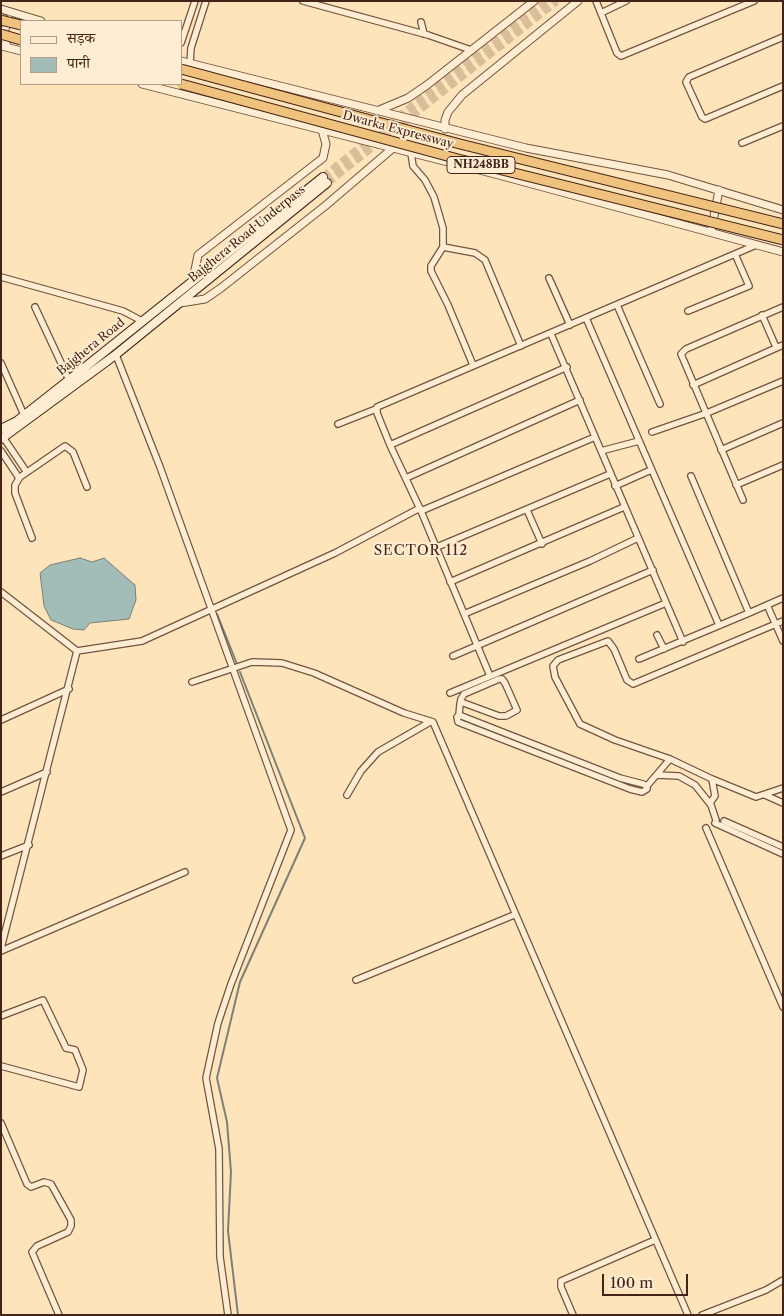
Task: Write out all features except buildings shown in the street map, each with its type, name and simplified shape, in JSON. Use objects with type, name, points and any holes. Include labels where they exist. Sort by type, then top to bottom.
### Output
[{"type":"highway","points":[[1,20],[20,25]]},
{"type":"highway","points":[[1,34],[20,40]]},
{"type":"highway","name":"Dwarka Expressway","points":[[182,69],[460,144],[783,224]]},
{"type":"highway","name":"Dwarka Expressway","points":[[182,84],[465,161],[783,240]]},
{"type":"main road","name":"Bajghera Road Underpass","points":[[2,435],[116,355],[180,304],[325,180],[193,280]]},
{"type":"main road","name":"Bajghera Road","points":[[2,435],[24,415],[193,280]]},
{"type":"main road","points":[[91,362],[95,370]]},
{"type":"street","points":[[182,40],[195,1]]},
{"type":"street","points":[[190,64],[191,48],[206,1]]},
{"type":"street","points":[[303,1],[424,34],[471,50]]},
{"type":"street","points":[[376,111],[408,98],[534,1]]},
{"type":"street","points":[[446,129],[445,120],[448,112],[462,95],[578,1]]},
{"type":"street","points":[[596,1],[615,49],[621,56],[754,1]]},
{"type":"street","points":[[601,12],[626,1]]},
{"type":"street","points":[[1,9],[38,20]]},
{"type":"street","points":[[15,13],[6,24],[4,46],[20,51]]},
{"type":"street","points":[[420,22],[424,34]]},
{"type":"street","points":[[783,37],[689,77],[686,82],[702,117],[705,119],[783,86]]},
{"type":"street","points":[[182,61],[526,148],[668,175],[783,210]]},
{"type":"street","points":[[146,85],[393,148],[783,252]]},
{"type":"street","points":[[742,143],[783,126]]},
{"type":"street","points":[[193,280],[198,256],[323,158],[326,144],[322,130]]},
{"type":"street","points":[[180,304],[205,300],[325,206],[393,148]]},
{"type":"street","points":[[411,153],[413,166],[434,197],[444,228],[443,247],[431,266],[431,271],[448,305],[473,365]]},
{"type":"street","points":[[711,232],[719,190]]},
{"type":"street","points":[[338,424],[473,365],[551,334],[756,244]]},
{"type":"street","points":[[443,247],[475,253],[485,260],[521,346]]},
{"type":"street","points":[[688,311],[749,286],[735,254]]},
{"type":"street","points":[[1,277],[123,311],[142,321]]},
{"type":"street","points":[[549,278],[570,325]]},
{"type":"street","points":[[617,305],[660,404]]},
{"type":"street","points":[[35,306],[69,380]]},
{"type":"street","points":[[742,500],[682,358],[683,351],[783,307]]},
{"type":"street","points":[[762,315],[776,348]]},
{"type":"street","points":[[586,318],[719,625]]},
{"type":"street","points":[[551,334],[567,367],[615,486],[683,642]]},
{"type":"street","points":[[693,385],[783,345]]},
{"type":"street","points":[[116,355],[160,467],[291,832],[231,984],[218,1023],[206,1078],[219,1149],[220,1257],[228,1315]]},
{"type":"street","points":[[1,363],[24,415]]},
{"type":"street","points":[[390,445],[567,367]]},
{"type":"street","points":[[652,432],[706,413],[783,381]]},
{"type":"street","points":[[406,478],[580,400]]},
{"type":"street","points":[[376,409],[390,445],[421,510],[490,676]]},
{"type":"street","points":[[721,450],[783,423]]},
{"type":"street","points":[[2,435],[26,471]]},
{"type":"street","points":[[1,592],[78,650],[96,646],[139,642],[335,552],[421,510],[595,437]]},
{"type":"street","points":[[601,451],[639,441]]},
{"type":"street","points":[[32,538],[15,493],[19,478],[26,471],[65,446],[72,452],[87,487]]},
{"type":"street","points":[[1,451],[19,478]]},
{"type":"street","points":[[736,484],[783,464]]},
{"type":"street","points":[[615,486],[651,470]]},
{"type":"street","points":[[437,548],[610,474]]},
{"type":"street","points":[[691,476],[728,558],[749,613]]},
{"type":"street","points":[[450,582],[542,544],[624,507]]},
{"type":"street","points":[[527,510],[542,544]]},
{"type":"street","points":[[464,614],[590,561],[638,538]]},
{"type":"street","points":[[453,656],[653,570]]},
{"type":"street","points":[[639,659],[683,642],[783,598]]},
{"type":"street","points":[[450,693],[666,603]]},
{"type":"street","points":[[768,605],[783,641]]},
{"type":"street","points":[[783,621],[632,684],[627,680],[612,645],[608,641],[554,663],[553,670],[580,724],[614,740],[670,759],[756,797],[783,788]]},
{"type":"street","points":[[657,635],[664,649]]},
{"type":"street","points":[[1,950],[78,650]]},
{"type":"street","points":[[192,682],[232,667],[261,660],[288,664],[430,722],[436,731],[688,1315]]},
{"type":"street","points":[[460,702],[499,716],[506,716],[517,710],[502,679],[467,692],[460,702],[459,714],[456,717],[458,722],[634,791],[642,792],[647,789],[647,786],[661,767],[670,759]]},
{"type":"street","points":[[1,720],[69,689]]},
{"type":"street","points":[[459,714],[608,773],[647,786]]},
{"type":"street","points":[[347,795],[358,775],[378,752],[430,722]]},
{"type":"street","points":[[1,792],[47,772]]},
{"type":"street","points":[[605,780],[608,773]]},
{"type":"street","points":[[656,775],[675,775],[689,780],[710,803],[715,822],[783,847]]},
{"type":"street","points":[[710,803],[715,796],[712,779]]},
{"type":"street","points":[[765,795],[783,803]]},
{"type":"street","points":[[724,821],[783,854]]},
{"type":"street","points":[[706,828],[783,1008]]},
{"type":"street","points":[[1,856],[29,845]]},
{"type":"street","points":[[1,950],[185,872]]},
{"type":"street","points":[[356,980],[514,915]]},
{"type":"street","points":[[1,1016],[43,1000],[66,1048],[75,1050],[83,1070],[79,1087],[1,1066]]},
{"type":"street","points":[[1,1123],[27,1184],[31,1187],[44,1182],[51,1184],[71,1220],[72,1226],[67,1233],[37,1246],[32,1252],[59,1315]]},
{"type":"street","points":[[573,1315],[561,1287],[561,1281],[655,1240]]},
{"type":"street","points":[[702,1315],[751,1294],[763,1292],[783,1280]]},
{"type":"water","points":[[80,558],[92,562],[104,558],[135,585],[136,600],[129,619],[90,623],[84,630],[73,629],[51,620],[44,606],[40,573],[50,565]]},
{"type":"waterway","points":[[217,614],[237,664]]},
{"type":"waterway","points":[[238,1315],[228,1231],[231,1172],[227,1122],[217,1078],[240,982],[305,838],[240,672]]},
{"type":"tunnel","points":[[323,177],[545,1]]},
{"type":"tunnel","points":[[327,183],[557,1]]},
{"type":"district","name":"SECTOR 112","points":[[421,551]]}]
